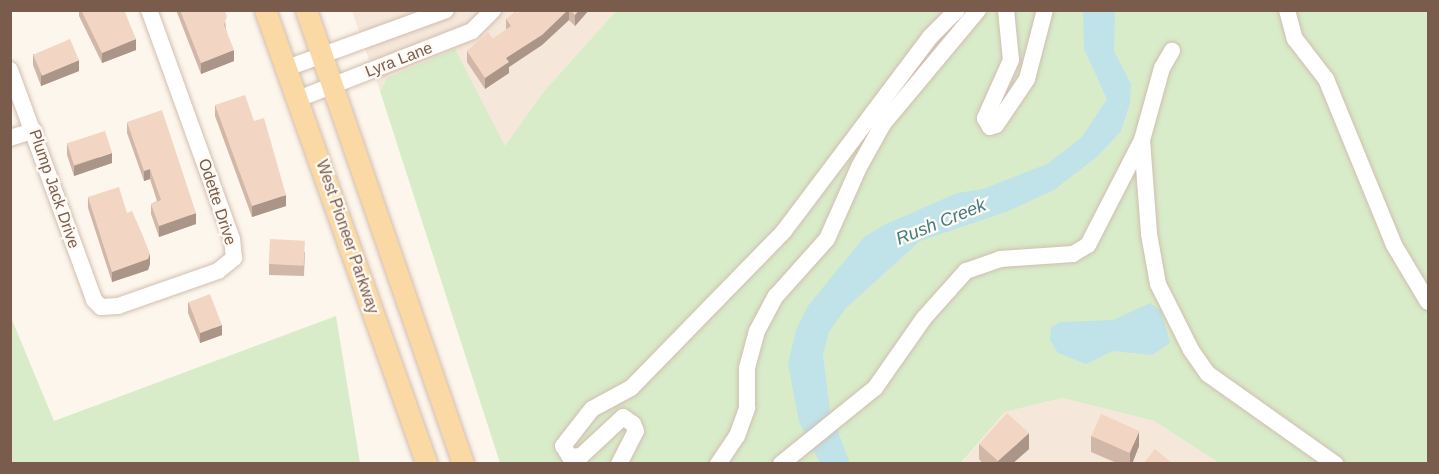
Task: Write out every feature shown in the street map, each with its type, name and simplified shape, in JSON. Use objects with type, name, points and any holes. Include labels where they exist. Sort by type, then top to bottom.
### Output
[{"type":"main road","name":"West Pioneer Parkway","points":[[265,10],[427,464]]},
{"type":"main road","points":[[306,10],[330,86],[464,464]]},
{"type":"street","name":"Odette Drive","points":[[101,307],[118,306],[218,271],[234,258],[232,238],[149,10]]},
{"type":"street","name":"Lyra Lane","points":[[287,68],[447,10]]},
{"type":"street","name":"Lyra Lane","points":[[298,99],[472,31],[493,10]]},
{"type":"street","points":[[619,464],[636,431],[633,423],[622,417],[581,456],[570,457],[563,446],[592,409],[631,387],[784,231],[919,51],[957,10]]},
{"type":"street","points":[[718,464],[737,436],[747,408],[747,368],[757,331],[776,296],[827,239],[858,167],[883,124],[978,10]]},
{"type":"street","points":[[1006,10],[1011,60],[985,118],[990,127],[996,125],[1028,79],[1045,10]]},
{"type":"street","points":[[1287,10],[1295,39],[1326,79],[1394,245],[1428,302]]},
{"type":"street","points":[[784,460],[875,388],[924,318],[966,271],[1000,259],[1073,254],[1088,245],[1142,140],[1162,68],[1172,51]]},
{"type":"street","name":"Plump Jack Drive","points":[[10,70],[34,130],[89,291],[101,307]]},
{"type":"street","points":[[10,138],[34,130]]},
{"type":"street","points":[[1142,140],[1149,234],[1158,284],[1191,350],[1208,374],[1335,464]]},
{"type":"shaded area","points":[[352,11],[616,11],[545,90],[505,147],[387,78],[380,91]]},
{"type":"shaded area","points":[[1062,398],[1154,421],[1219,463],[961,464],[1005,412]]},
{"type":"green space","points":[[616,11],[1428,11],[1428,463],[1219,463],[1154,421],[1062,398],[1005,412],[961,463],[500,463],[380,91],[387,78],[455,49],[505,146],[545,90]]},
{"type":"green space","points":[[10,315],[54,421],[336,316],[360,463],[11,463]]},
{"type":"water","name":"Rush Creek","points":[[1083,11],[1115,11],[1114,51],[1131,84],[1130,103],[1121,131],[1098,156],[1054,190],[1006,212],[920,241],[846,308],[829,332],[823,355],[830,411],[850,463],[820,463],[799,422],[788,364],[796,330],[808,306],[864,237],[884,225],[957,193],[983,189],[1047,164],[1082,137],[1107,99],[1084,49]]},
{"type":"water","points":[[1150,303],[1161,311],[1170,343],[1152,355],[1113,351],[1086,364],[1058,353],[1050,340],[1051,327],[1061,322],[1113,320]]},
{"type":"building","points":[[81,10],[124,10],[136,39],[102,53]]},
{"type":"building","points":[[180,10],[224,10],[227,16],[224,25],[234,50],[201,63]]},
{"type":"building","points":[[522,10],[568,10],[542,35],[506,58],[509,62],[485,78],[467,51],[488,32],[493,39],[511,26],[506,19],[516,11],[518,14]]},
{"type":"building","points":[[70,39],[79,60],[42,76],[33,55]]},
{"type":"building","points":[[245,95],[254,121],[264,118],[286,195],[252,206],[215,105]]},
{"type":"building","points":[[162,110],[196,213],[159,226],[151,204],[161,200],[150,169],[144,171],[127,122]]},
{"type":"building","points":[[105,131],[112,153],[74,165],[67,143]]},
{"type":"building","points":[[119,187],[127,213],[132,211],[150,254],[148,259],[112,272],[88,197]]},
{"type":"building","points":[[270,239],[305,241],[304,266],[269,264]]},
{"type":"building","points":[[210,294],[222,325],[200,333],[189,302]]},
{"type":"building","points":[[1007,413],[1029,433],[998,461],[979,444]]},
{"type":"building","points":[[1101,414],[1139,431],[1130,453],[1091,436]]},
{"type":"building","points":[[1155,449],[1173,464],[1143,464]]}]
